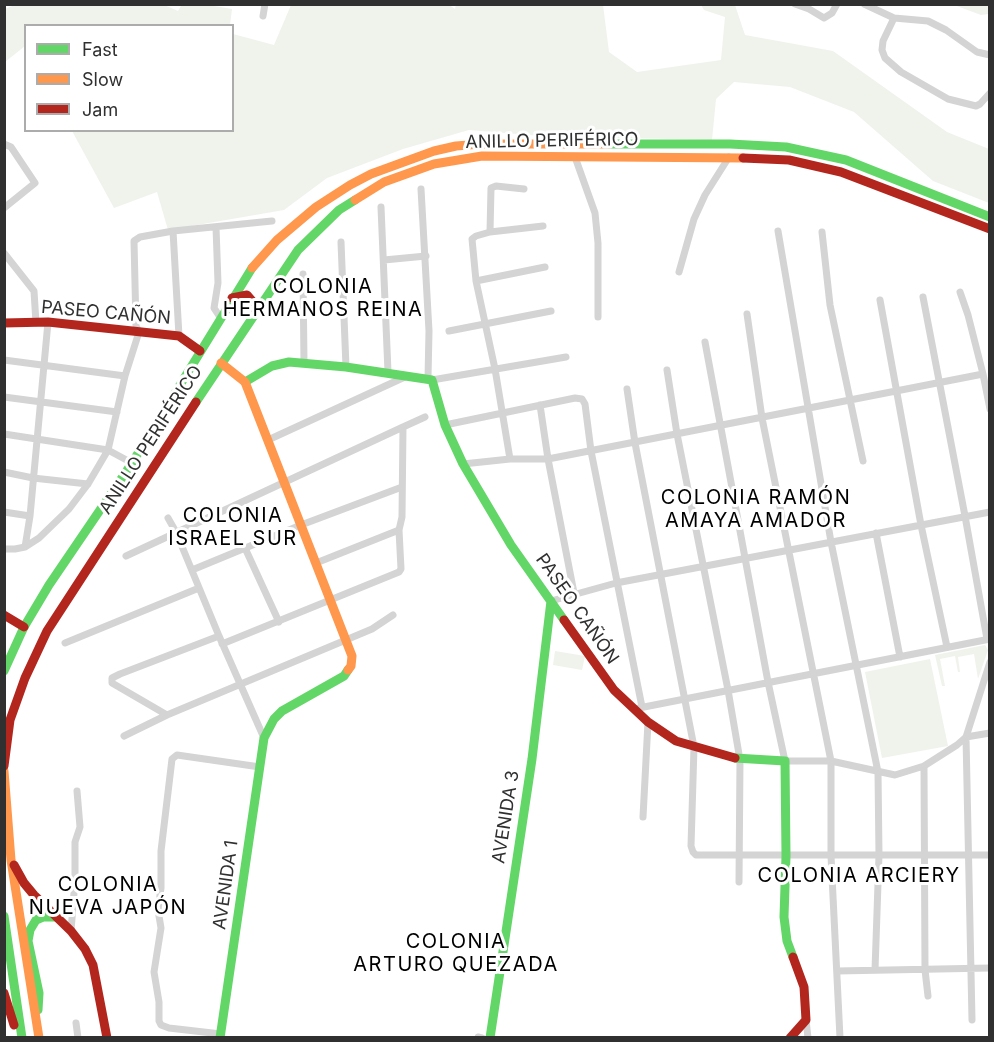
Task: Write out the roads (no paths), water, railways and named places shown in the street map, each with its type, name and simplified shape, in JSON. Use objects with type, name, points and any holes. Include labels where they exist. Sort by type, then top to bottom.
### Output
[{"type":"main road","name":"ANILLO PERIFÉRICO","points":[[4,671],[24,627],[132,463],[249,271],[277,240],[323,202],[350,185],[390,165],[456,146],[520,143],[730,144],[786,147],[846,160],[990,217]]},
{"type":"main road","name":"ANILLO PERIFÉRICO","points":[[4,766],[10,720],[29,669],[47,631],[119,519],[287,263],[319,227],[339,210],[384,182],[405,173],[454,159],[511,155],[729,157],[789,160],[841,172],[990,229]]},
{"type":"main road","points":[[232,298],[247,296],[253,302],[254,313]]},
{"type":"main road","name":"PASEO CAÑÓN","points":[[4,323],[48,322],[179,336],[200,351]]},
{"type":"main road","points":[[245,382],[272,366],[289,362],[388,372],[430,379]]},
{"type":"main road","points":[[221,363],[245,382],[352,656],[351,666],[344,676],[282,711],[274,719],[264,738]]},
{"type":"main road","name":"PASEO CAÑÓN","points":[[430,379],[445,425],[463,465],[511,545],[614,690],[638,708],[648,722],[676,741],[740,760],[785,760]]},
{"type":"main road","points":[[101,507],[104,518],[114,522],[119,519]]},
{"type":"main road","name":"AVENIDA 3","points":[[490,1038],[532,759],[551,601]]},
{"type":"main road","points":[[4,615],[24,627]]},
{"type":"main road","name":"AVENIDA 1","points":[[220,1036],[264,738]]},
{"type":"main road","points":[[785,760],[784,917],[787,941],[804,987],[806,1020],[790,1038]]},
{"type":"main road","points":[[4,771],[11,860],[38,1033]]},
{"type":"main road","points":[[11,860],[24,883],[71,931],[85,949],[93,965],[107,1038]]},
{"type":"main road","points":[[4,916],[22,1038]]},
{"type":"main road","points":[[38,1033],[39,993],[28,941],[30,930],[36,920],[43,916],[55,917]]},
{"type":"main road","points":[[4,993],[16,1038]]},
{"type":"street","points":[[263,16],[265,4]]},
{"type":"street","points":[[795,4],[824,18],[832,13],[837,4]]},
{"type":"street","points":[[864,4],[894,18],[928,21],[946,30],[977,52],[990,55]]},
{"type":"street","points":[[894,18],[883,41],[882,50],[885,58],[901,72],[948,99],[975,106],[990,93]]},
{"type":"street","points":[[4,144],[11,147],[35,183],[4,208]]},
{"type":"street","points":[[575,157],[595,213],[598,243],[598,317]]},
{"type":"street","points":[[679,272],[694,219],[705,195],[729,157]]},
{"type":"street","points":[[490,232],[491,188],[496,186],[524,189]]},
{"type":"street","points":[[421,189],[426,256],[430,379],[566,357]]},
{"type":"street","points":[[381,207],[388,372]]},
{"type":"street","points":[[4,549],[25,547],[39,538],[88,484],[108,450],[125,376],[139,332],[136,326],[134,241],[140,237],[173,231],[272,221]]},
{"type":"street","points":[[216,226],[218,283],[214,308],[220,317]]},
{"type":"street","points":[[510,459],[495,369],[476,281],[472,239],[490,232],[543,226]]},
{"type":"street","points":[[173,231],[179,336]]},
{"type":"street","points":[[778,231],[831,542],[878,772],[879,855],[875,970]]},
{"type":"street","points":[[822,232],[830,306],[863,461]]},
{"type":"street","points":[[341,242],[346,367]]},
{"type":"street","points":[[4,253],[34,291],[36,322]]},
{"type":"street","points":[[384,260],[426,256]]},
{"type":"street","points":[[476,281],[545,267]]},
{"type":"street","points":[[303,274],[304,363]]},
{"type":"street","points":[[960,292],[968,315],[990,409]]},
{"type":"street","points":[[445,425],[575,398],[582,399],[585,404],[591,451],[638,708],[988,639],[923,297]]},
{"type":"street","points":[[880,300],[921,525],[947,647]]},
{"type":"street","points":[[449,331],[551,311]]},
{"type":"street","points":[[747,314],[762,418],[831,761],[831,856],[840,1038]]},
{"type":"street","points":[[25,547],[42,401],[48,322]]},
{"type":"street","points":[[705,342],[768,682],[785,760]]},
{"type":"street","points":[[4,360],[125,376]]},
{"type":"street","points":[[667,370],[677,434],[740,760],[739,882]]},
{"type":"street","points":[[463,465],[510,459],[548,459],[983,374]]},
{"type":"street","points":[[268,440],[408,375]]},
{"type":"street","points":[[627,389],[635,443],[694,747],[691,846],[693,852],[696,855],[786,856],[990,855]]},
{"type":"street","points":[[4,397],[117,412]]},
{"type":"street","points":[[540,405],[574,593]]},
{"type":"street","points":[[126,556],[425,417]]},
{"type":"street","points":[[222,644],[399,572],[403,426]]},
{"type":"street","points":[[4,434],[108,450],[132,463]]},
{"type":"street","points":[[4,472],[33,478],[88,484]]},
{"type":"street","points":[[192,570],[402,487]]},
{"type":"street","points":[[4,512],[30,516]]},
{"type":"street","points":[[551,601],[616,583],[990,512]]},
{"type":"street","points":[[168,518],[264,738]]},
{"type":"street","points":[[316,563],[399,530]]},
{"type":"street","points":[[876,533],[900,657]]},
{"type":"street","points":[[245,548],[279,622]]},
{"type":"street","points":[[65,643],[200,588]]},
{"type":"street","points":[[124,736],[167,715],[372,629],[393,615]]},
{"type":"street","points":[[167,715],[116,686],[112,683],[112,678],[219,636]]},
{"type":"street","points":[[972,1020],[966,736],[989,663]]},
{"type":"street","points":[[980,691],[990,694]]},
{"type":"street","points":[[643,817],[648,722]]},
{"type":"street","name":"PASEO CAÑÓN","points":[[785,760],[831,761],[895,775],[924,766],[957,745],[966,736],[990,732]]},
{"type":"street","points":[[220,1036],[169,1028],[159,1021],[158,992],[154,972],[161,928],[158,910],[162,888],[162,839],[172,759],[177,755],[260,767]]},
{"type":"street","points":[[924,766],[928,996]]},
{"type":"street","points":[[71,931],[75,842],[80,827],[77,790]]},
{"type":"street","points":[[837,971],[990,968]]},
{"type":"street","points":[[806,1020],[808,1038]]},
{"type":"street","points":[[76,1023],[78,1038]]},
{"type":"street","points":[[478,1037],[482,1038]]},
{"type":"district","name":"COLONIA HERMANOS REINA","points":[[323,298]]},
{"type":"district","name":"COLONIA RAMÓN AMAYA AMADOR","points":[[756,510]]},
{"type":"district","name":"COLONIA ISRAEL SUR","points":[[233,528]]},
{"type":"district","name":"COLONIA ARCIERY","points":[[859,876]]},
{"type":"district","name":"COLONIA NUEVA JAPÓN","points":[[108,896]]},
{"type":"district","name":"COLONIA ARTURO QUEZADA","points":[[456,954]]}]
